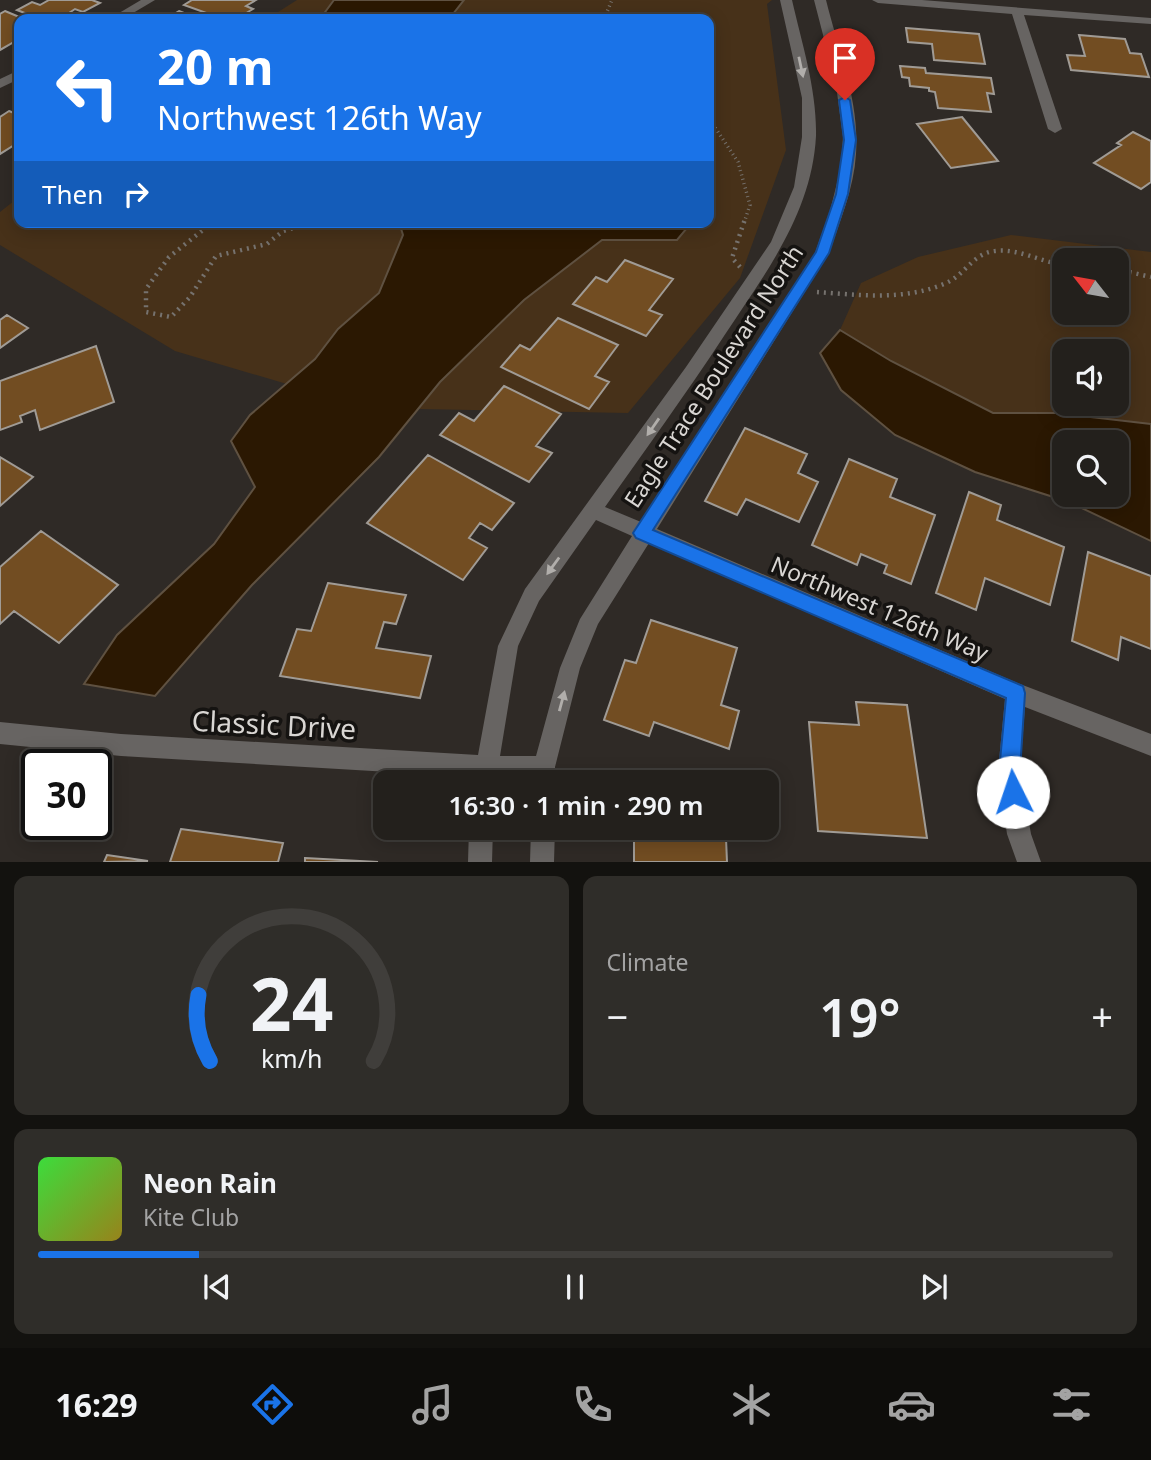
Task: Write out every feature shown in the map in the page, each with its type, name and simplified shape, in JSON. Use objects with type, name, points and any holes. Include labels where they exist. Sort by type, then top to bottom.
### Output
[{"type":"street","points":[[124,14],[149,0]]},
{"type":"street","name":"Eagle Trace Boulevard North","points":[[485,770],[508,646],[532,594],[778,243],[801,187],[809,137],[808,98],[786,0]]},
{"type":"street","name":"Eagle Trace Boulevard North","points":[[545,770],[570,668],[590,619],[642,533],[822,253],[842,194],[850,140],[845,100],[820,0]]},
{"type":"street","points":[[878,0],[1151,21]]},
{"type":"street","points":[[1017,11],[1055,130]]},
{"type":"street","name":"Northwest 126th Way","points":[[593,510],[1016,693],[1151,745]]},
{"type":"street","points":[[1016,693],[1009,771],[1019,834],[1029,862]]},
{"type":"street","name":"Classic Drive","points":[[0,733],[434,770]]},
{"type":"street","points":[[480,862],[481,840]]},
{"type":"street","points":[[542,862],[543,840]]},
{"type":"path","points":[[205,228],[169,257],[146,289],[146,312],[171,317],[190,297],[216,256],[267,244],[283,231],[294,228]]},
{"type":"path","points":[[1129,272],[1151,277]]},
{"type":"shaded area","points":[[297,0],[772,0],[767,4],[786,150],[740,278],[628,413],[368,408],[175,351],[0,245],[0,212],[14,201],[14,228],[714,228],[714,14],[275,14]]},
{"type":"shaded area","points":[[334,0],[464,0],[453,14],[324,14]]},
{"type":"shaded area","points":[[401,228],[687,228],[677,240],[602,240],[524,300],[440,382],[379,457],[252,585],[155,696],[84,684],[117,635],[214,544],[255,487],[231,441],[250,415],[315,359],[338,329],[379,293],[403,235]]},
{"type":"shaded area","points":[[1011,235],[1118,248],[1052,248],[1052,326],[1129,326],[1129,249],[1151,252],[1151,424],[1082,416],[1129,416],[1129,339],[1052,339],[1052,413],[993,413],[891,361],[840,330],[861,283],[918,257]]},
{"type":"shaded area","points":[[840,330],[891,361],[993,413],[1052,413],[1052,416],[1082,416],[1151,424],[1151,541],[1080,507],[1129,507],[1129,430],[1052,430],[1052,497],[975,472],[895,435],[841,390],[820,353]]},
{"type":"building","points":[[49,0],[92,0],[100,3],[83,12],[75,9],[69,13],[72,14],[27,14],[17,10],[32,2],[40,5]]},
{"type":"building","points":[[192,0],[256,0],[246,6],[253,9],[244,14],[209,14],[184,5]]},
{"type":"building","points":[[5,11],[14,15],[14,42],[0,50],[0,14]]},
{"type":"building","points":[[906,28],[979,34],[985,64],[934,60],[932,44],[908,42]]},
{"type":"building","points":[[1079,35],[1125,39],[1130,53],[1141,54],[1149,77],[1071,70],[1067,55],[1085,56]]},
{"type":"building","points":[[900,66],[925,68],[926,73],[991,78],[994,94],[987,93],[991,112],[938,108],[935,92],[929,91],[929,88],[910,86],[909,78],[902,77]]},
{"type":"building","points":[[9,111],[14,113],[14,145],[0,154],[0,117]]},
{"type":"building","points":[[962,117],[998,161],[951,168],[917,124]]},
{"type":"building","points":[[1133,132],[1151,141],[1151,182],[1141,189],[1094,163],[1121,145],[1117,143]]},
{"type":"building","points":[[625,260],[673,279],[649,310],[662,315],[646,336],[573,304],[596,277],[607,282]]},
{"type":"building","points":[[7,315],[28,328],[0,348],[0,320]]},
{"type":"building","points":[[558,318],[618,345],[595,376],[609,382],[589,409],[501,367],[520,345],[530,350]]},
{"type":"building","points":[[96,346],[114,402],[40,430],[35,410],[20,416],[22,422],[0,430],[0,381]]},
{"type":"building","points":[[504,386],[561,414],[536,446],[552,453],[529,482],[440,435],[459,413],[474,421]]},
{"type":"building","points":[[745,428],[807,454],[798,473],[818,482],[799,522],[746,499],[737,515],[705,501]]},
{"type":"building","points":[[428,455],[514,503],[492,530],[480,523],[469,538],[487,548],[463,580],[367,523]]},
{"type":"building","points":[[0,457],[33,477],[0,506]]},
{"type":"building","points":[[849,459],[897,479],[890,497],[935,515],[911,584],[884,573],[887,565],[861,554],[857,565],[812,545]]},
{"type":"building","points":[[969,492],[1001,505],[997,520],[1064,547],[1050,605],[985,578],[976,610],[936,593]]},
{"type":"building","points":[[41,531],[118,585],[59,643],[14,611],[0,624],[0,567]]},
{"type":"building","points":[[1088,552],[1151,576],[1151,649],[1121,637],[1118,660],[1072,641]]},
{"type":"building","points":[[328,583],[406,595],[396,624],[384,622],[376,648],[431,656],[420,698],[280,676],[297,629],[311,631]]},
{"type":"building","points":[[651,620],[737,648],[721,705],[739,711],[729,749],[654,722],[649,736],[604,720],[625,660],[636,663]]},
{"type":"building","points":[[856,702],[907,705],[927,838],[818,831],[809,722],[859,725]]},
{"type":"building","points":[[181,829],[283,843],[278,862],[170,862]]},
{"type":"building","points":[[634,840],[726,840],[727,862],[634,862]]},
{"type":"building","points":[[107,855],[148,861],[104,862]]},
{"type":"building","points":[[305,858],[378,862],[305,862]]},
{"type":"route","points":[[845,100],[850,140],[842,194],[822,253],[642,533],[1016,693],[1009,771],[1013,792]]}]
